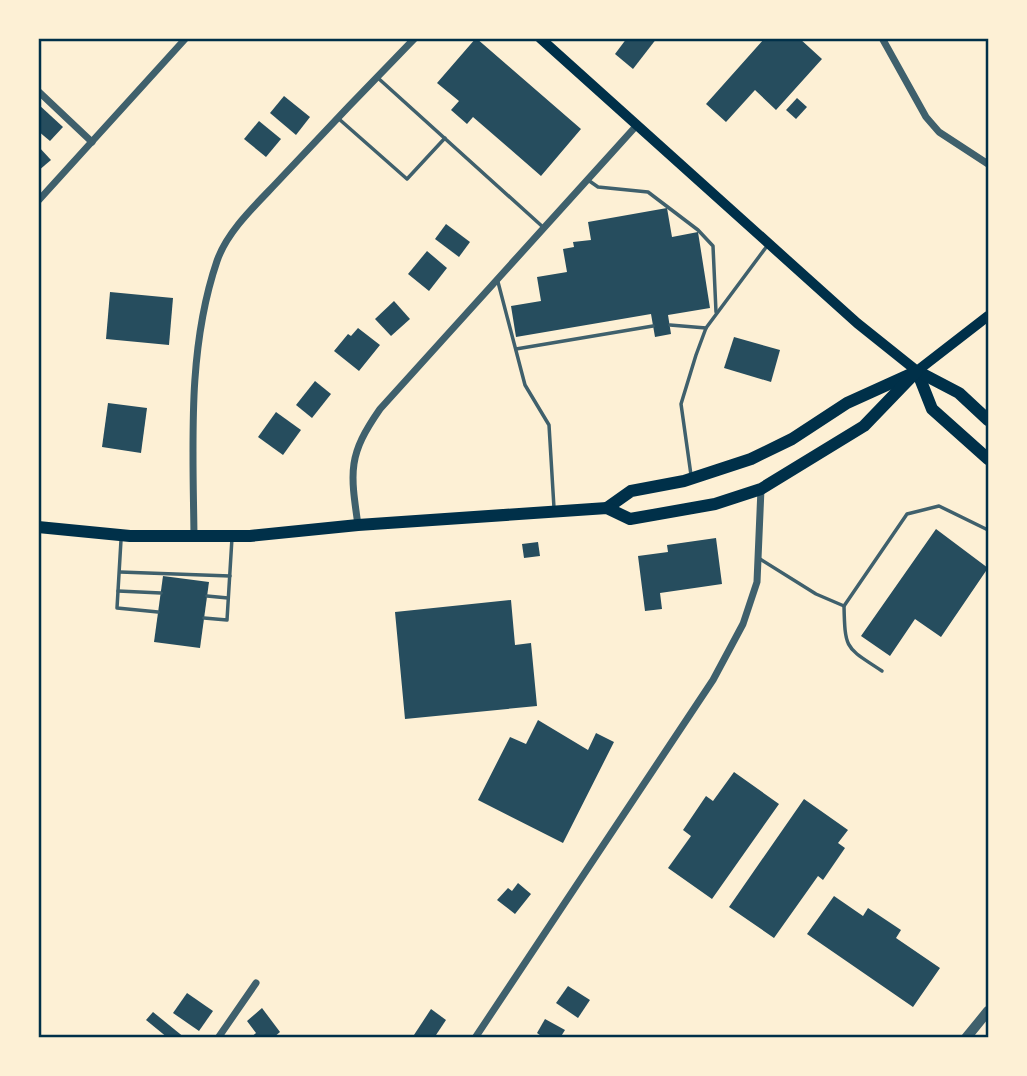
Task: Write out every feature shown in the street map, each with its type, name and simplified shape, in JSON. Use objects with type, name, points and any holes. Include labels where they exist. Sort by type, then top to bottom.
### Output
[{"type":"main road","points":[[540,38],[857,323],[917,370],[959,393],[989,420]]},
{"type":"main road","points":[[607,508],[631,519],[715,504],[761,489],[864,426],[917,370],[989,316]]},
{"type":"main road","points":[[917,370],[932,410],[989,459]]},
{"type":"main road","points":[[38,527],[121,535],[194,538],[607,508],[631,491],[691,479],[751,459],[792,439],[848,403],[917,370]]},
{"type":"street","points":[[38,201],[186,38]]},
{"type":"street","points":[[194,538],[193,390],[204,318],[217,260],[226,242],[254,208],[415,38]]},
{"type":"street","points":[[882,38],[926,117],[939,132],[989,164]]},
{"type":"street","points":[[38,90],[92,142]]},
{"type":"street","points":[[358,525],[352,466],[368,427],[380,409],[498,282],[637,125]]},
{"type":"street","points":[[475,1038],[713,680],[743,624],[757,582],[761,489]]},
{"type":"street","points":[[218,1038],[257,983]]},
{"type":"street","points":[[967,1038],[989,1011]]},
{"type":"lane","points":[[377,77],[545,228]]},
{"type":"lane","points":[[338,118],[407,179],[445,138]]},
{"type":"lane","points":[[588,180],[598,187],[648,192],[698,230],[713,246],[716,314]]},
{"type":"lane","points":[[691,479],[681,404],[706,328],[768,244]]},
{"type":"lane","points":[[498,282],[525,385],[549,425],[554,513]]},
{"type":"lane","points":[[670,325],[706,328]]},
{"type":"lane","points":[[516,349],[653,326]]},
{"type":"lane","points":[[882,671],[848,649],[844,636],[844,606],[907,514],[939,506],[989,530]]},
{"type":"lane","points":[[121,535],[117,608],[158,612]]},
{"type":"lane","points":[[204,618],[227,620],[232,536]]},
{"type":"lane","points":[[758,557],[816,594],[844,606]]},
{"type":"lane","points":[[119,572],[230,576]]},
{"type":"lane","points":[[118,591],[161,593]]},
{"type":"lane","points":[[207,596],[228,598]]},
{"type":"building","points":[[476,38],[581,129],[541,176],[473,117],[467,124],[451,110],[459,101],[437,83]]},
{"type":"building","points":[[627,38],[657,38],[633,69],[615,54]]},
{"type":"building","points":[[765,38],[799,38],[822,59],[776,110],[755,90],[726,122],[706,104]]},
{"type":"building","points":[[284,96],[310,117],[296,135],[270,113]]},
{"type":"building","points":[[797,98],[807,107],[796,119],[786,110]]},
{"type":"building","points":[[38,104],[63,127],[50,141],[38,131]]},
{"type":"building","points":[[259,121],[281,139],[266,157],[244,139]]},
{"type":"building","points":[[38,146],[51,160],[38,171]]},
{"type":"building","points":[[667,208],[672,237],[698,232],[710,308],[668,315],[671,334],[655,337],[651,314],[516,337],[511,306],[541,301],[537,277],[567,272],[563,249],[574,247],[573,242],[591,240],[588,222]]},
{"type":"building","points":[[446,224],[470,242],[459,257],[435,239]]},
{"type":"building","points":[[427,251],[447,268],[429,291],[408,274]]},
{"type":"building","points":[[110,292],[173,298],[169,345],[106,339]]},
{"type":"building","points":[[394,301],[410,319],[391,336],[375,319]]},
{"type":"building","points":[[358,328],[380,345],[359,371],[334,351],[348,334],[351,336]]},
{"type":"building","points":[[734,337],[780,350],[771,382],[724,368]]},
{"type":"building","points":[[315,381],[331,394],[312,418],[296,405]]},
{"type":"building","points":[[108,403],[147,408],[141,453],[102,447]]},
{"type":"building","points":[[276,412],[301,430],[283,455],[258,437]]},
{"type":"building","points":[[936,529],[988,568],[941,637],[915,619],[890,656],[861,636]]},
{"type":"building","points":[[716,538],[722,584],[660,593],[662,609],[645,611],[638,556],[668,552],[667,545]]},
{"type":"building","points":[[538,542],[540,556],[524,558],[522,544]]},
{"type":"building","points":[[163,576],[209,582],[200,648],[154,642]]},
{"type":"building","points":[[511,600],[515,645],[531,643],[537,706],[405,719],[395,612]]},
{"type":"building","points":[[538,720],[588,750],[596,733],[614,742],[563,843],[478,800],[510,737],[526,744]]},
{"type":"building","points":[[734,772],[779,804],[712,899],[668,868],[691,836],[683,830],[706,796],[713,801]]},
{"type":"building","points":[[804,799],[848,830],[838,843],[845,848],[823,880],[818,876],[774,938],[729,907]]},
{"type":"building","points":[[518,883],[531,894],[515,914],[497,900],[508,888],[512,891]]},
{"type":"building","points":[[834,896],[863,916],[868,908],[901,930],[896,938],[940,968],[913,1007],[807,934]]},
{"type":"building","points":[[568,986],[590,1000],[578,1018],[556,1003]]},
{"type":"building","points":[[187,993],[213,1011],[199,1031],[173,1013]]},
{"type":"building","points":[[262,1008],[280,1032],[273,1038],[250,1038],[256,1033],[247,1021]]},
{"type":"building","points":[[431,1009],[446,1020],[434,1038],[412,1038]]},
{"type":"building","points":[[153,1012],[185,1038],[168,1038],[146,1020]]},
{"type":"building","points":[[545,1019],[565,1030],[560,1038],[544,1038],[537,1033]]}]
